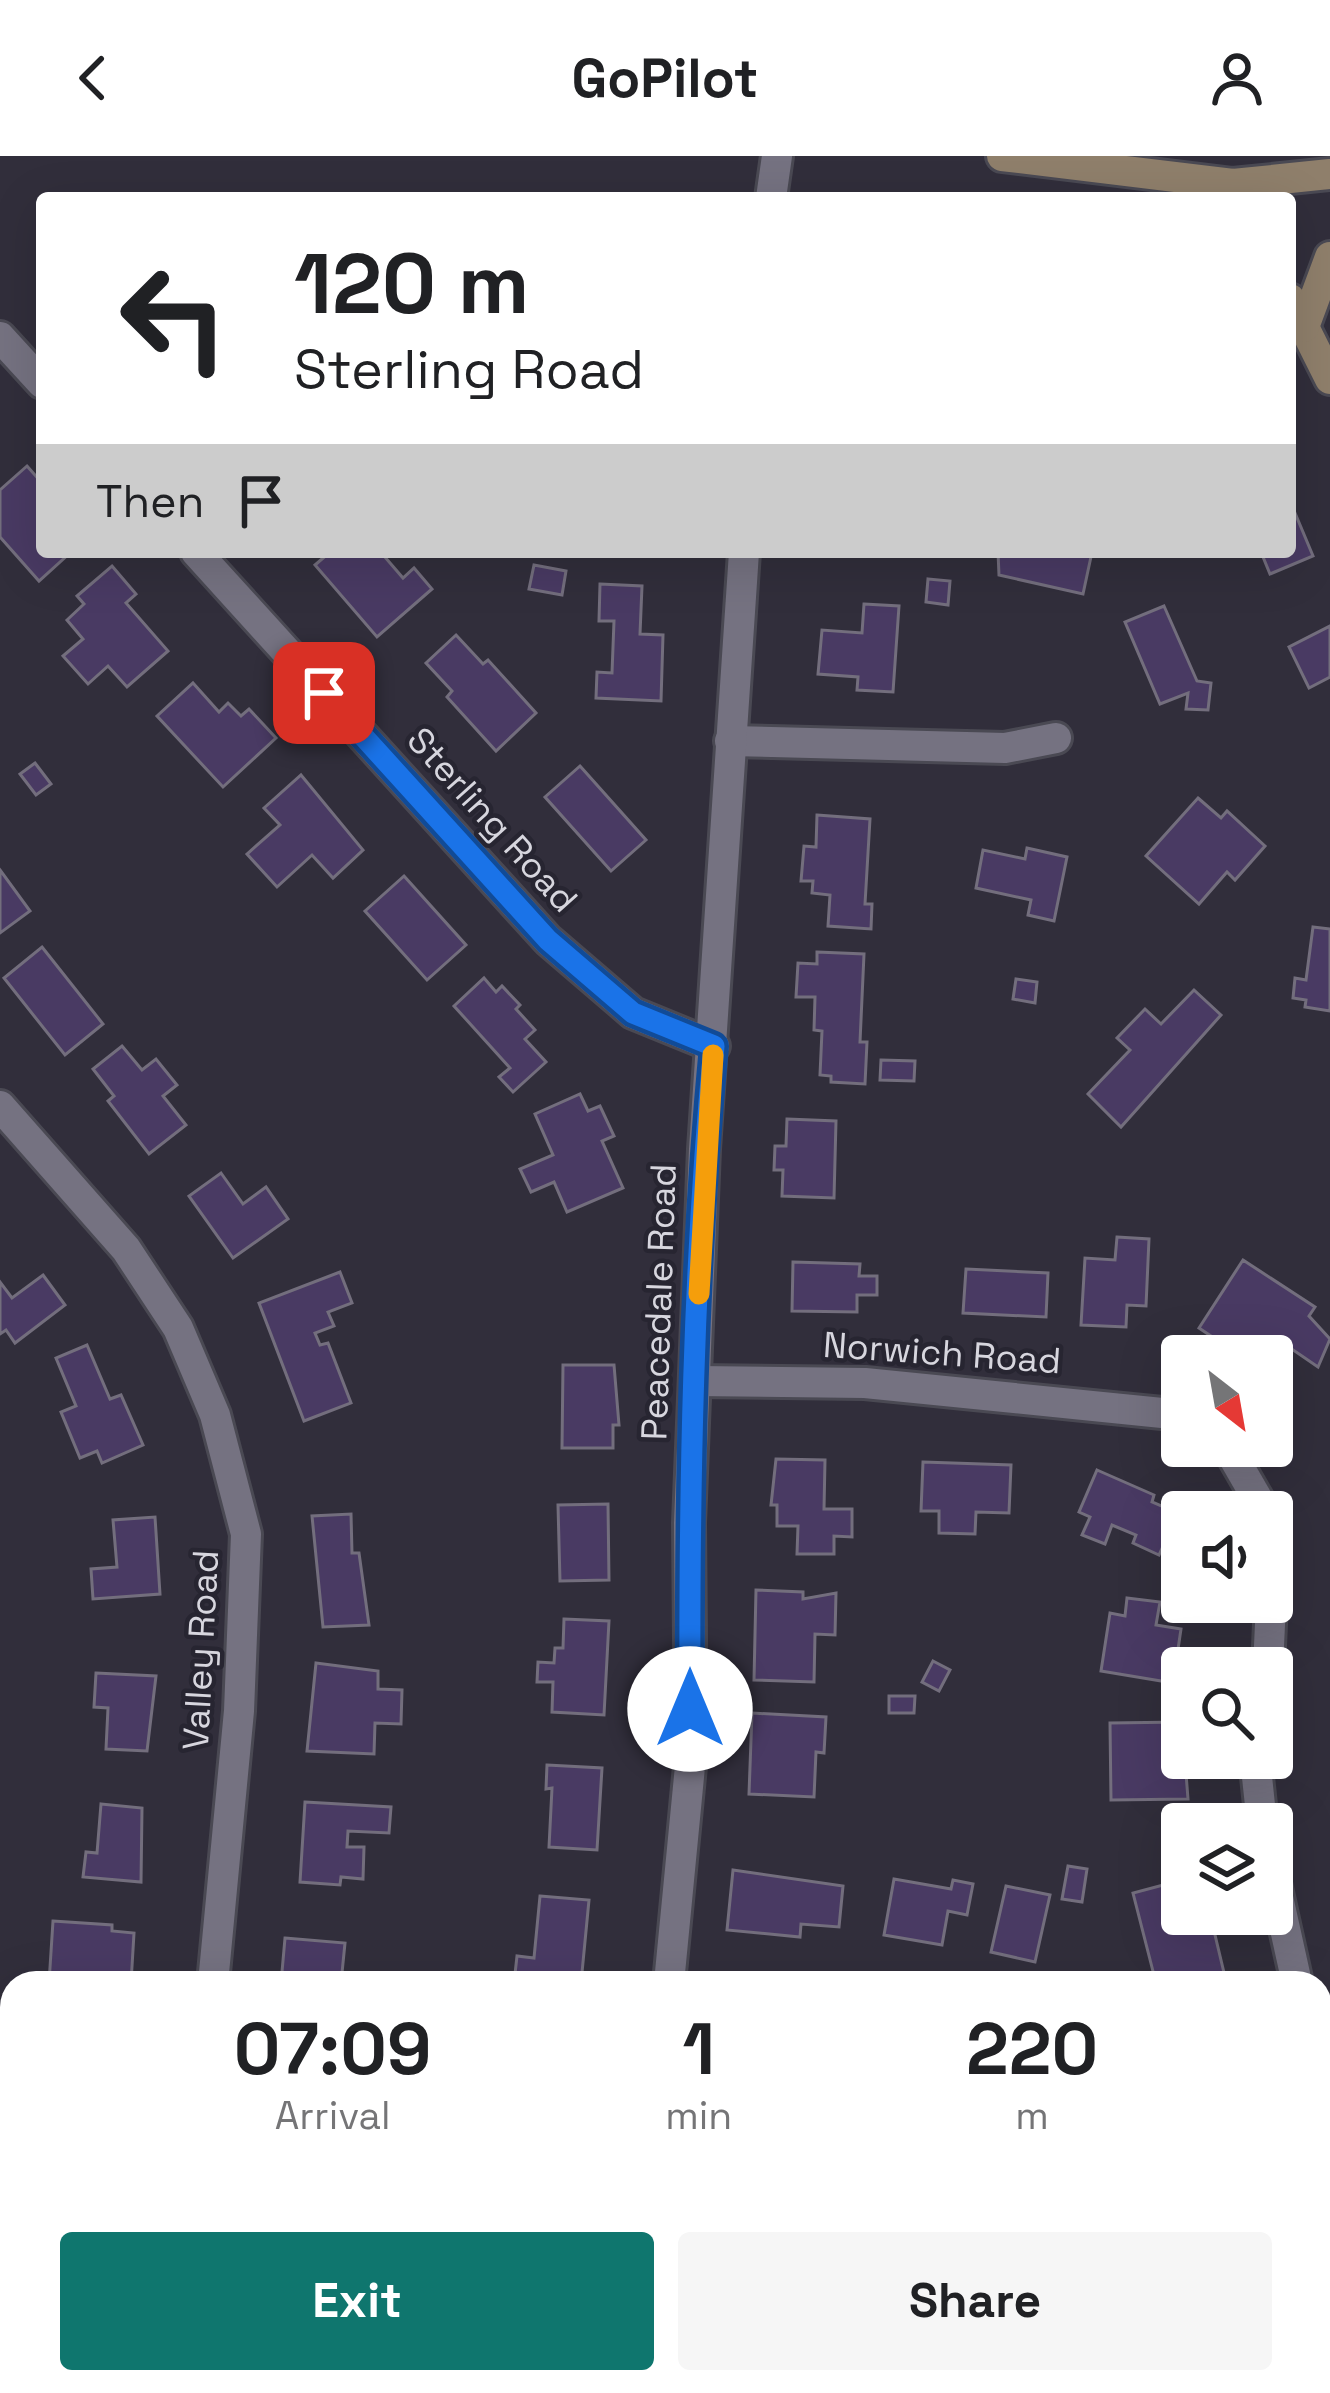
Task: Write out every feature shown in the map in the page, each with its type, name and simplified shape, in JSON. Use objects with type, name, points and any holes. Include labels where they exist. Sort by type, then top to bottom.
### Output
[{"type":"main road","points":[[1002,156],[1231,179],[1330,174]]},
{"type":"main road","points":[[1304,327],[1330,256]]},
{"type":"main road","points":[[1296,310],[1330,380]]},
{"type":"street","points":[[772,192],[777,156]]},
{"type":"street","points":[[0,337],[36,376]]},
{"type":"street","name":"Sterling Road","points":[[201,558],[548,940],[633,1013],[714,1046]]},
{"type":"street","name":"Peacedale Road","points":[[669,1971],[691,1756],[689,1523],[744,558]]},
{"type":"street","points":[[730,741],[1005,748],[1056,738]]},
{"type":"street","name":"Valley Road","points":[[0,1106],[125,1249],[178,1328],[215,1415],[246,1534],[239,1711],[214,1971]]},
{"type":"street","name":"Norwich Road","points":[[696,1381],[865,1383],[1161,1413]]},
{"type":"street","points":[[1286,1935],[1294,1971]]},
{"type":"building","points":[[27,466],[36,476],[36,558],[64,558],[39,581],[0,537],[0,490]]},
{"type":"building","points":[[1296,515],[1313,556],[1270,574],[1263,558],[1296,558]]},
{"type":"building","points":[[323,558],[386,558],[403,578],[414,568],[432,589],[377,637],[315,565]]},
{"type":"building","points":[[998,558],[1091,558],[1083,594],[999,575]]},
{"type":"building","points":[[534,565],[566,571],[562,595],[529,589]]},
{"type":"building","points":[[112,566],[136,594],[126,603],[168,651],[127,687],[108,666],[88,684],[63,656],[83,639],[67,620],[84,604],[77,596]]},
{"type":"building","points":[[928,579],[950,581],[948,605],[926,602]]},
{"type":"building","points":[[600,584],[642,586],[640,634],[663,635],[661,701],[596,698],[597,672],[612,673],[614,621],[599,621]]},
{"type":"building","points":[[864,604],[899,606],[893,692],[857,690],[858,677],[818,674],[822,630],[862,633]]},
{"type":"building","points":[[1164,606],[1197,681],[1211,683],[1208,710],[1186,709],[1188,693],[1160,704],[1125,622]]},
{"type":"building","points":[[1330,626],[1330,677],[1309,688],[1289,647]]},
{"type":"building","points":[[456,635],[483,664],[488,660],[536,713],[496,751],[447,697],[452,691],[426,663]]},
{"type":"building","points":[[193,683],[219,712],[228,703],[241,716],[249,709],[276,738],[223,787],[157,716]]},
{"type":"building","points":[[35,763],[51,784],[36,795],[20,774]]},
{"type":"building","points":[[580,766],[646,840],[611,871],[545,797]]},
{"type":"building","points":[[301,775],[363,850],[333,878],[312,855],[277,887],[247,854],[280,825],[264,808]]},
{"type":"building","points":[[1198,798],[1221,818],[1227,811],[1265,846],[1235,880],[1227,872],[1199,904],[1146,856]]},
{"type":"building","points":[[817,815],[870,819],[865,904],[872,904],[871,929],[828,926],[830,895],[812,893],[813,881],[801,881],[804,846],[816,847]]},
{"type":"building","points":[[1027,848],[1067,857],[1054,921],[1028,915],[1031,900],[976,888],[983,850],[1025,859]]},
{"type":"building","points":[[0,870],[30,911],[0,933]]},
{"type":"building","points":[[404,876],[466,945],[427,980],[365,911]]},
{"type":"building","points":[[1313,927],[1330,929],[1330,1011],[1305,1007],[1306,1000],[1293,998],[1295,978],[1306,980]]},
{"type":"building","points":[[42,947],[103,1024],[65,1055],[4,978]]},
{"type":"building","points":[[817,952],[864,954],[860,1042],[867,1042],[865,1084],[831,1082],[831,1076],[820,1075],[822,1031],[814,1030],[815,997],[796,997],[798,963],[817,964]]},
{"type":"building","points":[[484,978],[496,992],[502,986],[520,1005],[516,1009],[535,1030],[525,1039],[546,1062],[513,1092],[499,1077],[510,1068],[454,1006]]},
{"type":"building","points":[[1016,979],[1037,982],[1035,1003],[1013,999]]},
{"type":"building","points":[[1194,990],[1221,1015],[1121,1127],[1088,1094],[1130,1050],[1117,1038],[1145,1009],[1161,1024]]},
{"type":"building","points":[[122,1046],[142,1070],[156,1059],[177,1085],[163,1096],[186,1125],[149,1154],[108,1101],[114,1096],[93,1069]]},
{"type":"building","points":[[881,1060],[915,1061],[914,1081],[880,1080]]},
{"type":"building","points":[[580,1094],[588,1111],[600,1106],[614,1136],[602,1141],[623,1188],[567,1212],[554,1182],[531,1192],[520,1169],[553,1155],[535,1114]]},
{"type":"building","points":[[787,1119],[836,1121],[834,1198],[782,1196],[783,1170],[774,1170],[775,1146],[786,1146]]},
{"type":"building","points":[[221,1173],[243,1204],[266,1187],[288,1219],[233,1258],[189,1196]]},
{"type":"building","points":[[1117,1237],[1149,1239],[1146,1306],[1127,1305],[1126,1327],[1081,1325],[1085,1258],[1115,1260]]},
{"type":"building","points":[[1243,1260],[1315,1307],[1309,1316],[1330,1339],[1318,1367],[1293,1350],[1293,1335],[1210,1335],[1199,1328]]},
{"type":"building","points":[[793,1262],[860,1264],[859,1276],[877,1276],[877,1295],[857,1295],[857,1312],[792,1311]]},
{"type":"building","points":[[966,1269],[1048,1273],[1046,1317],[963,1313]]},
{"type":"building","points":[[340,1272],[352,1303],[328,1312],[334,1326],[315,1333],[320,1345],[328,1343],[351,1403],[304,1421],[259,1303]]},
{"type":"building","points":[[43,1275],[65,1305],[15,1343],[6,1330],[0,1334],[0,1282],[12,1298]]},
{"type":"building","points":[[87,1345],[110,1399],[121,1395],[143,1445],[102,1463],[97,1451],[80,1458],[61,1412],[76,1406],[56,1358]]},
{"type":"building","points":[[563,1365],[614,1365],[619,1425],[613,1425],[613,1448],[562,1448]]},
{"type":"building","points":[[776,1459],[825,1460],[824,1509],[852,1509],[852,1537],[834,1536],[834,1554],[797,1554],[798,1526],[777,1526],[777,1505],[771,1505]]},
{"type":"building","points":[[923,1462],[1011,1465],[1009,1513],[976,1512],[975,1534],[939,1533],[939,1511],[921,1511]]},
{"type":"building","points":[[1097,1470],[1154,1495],[1152,1502],[1161,1506],[1159,1555],[1133,1543],[1136,1535],[1112,1525],[1105,1544],[1082,1535],[1090,1517],[1079,1512]]},
{"type":"building","points":[[608,1504],[609,1580],[560,1581],[558,1505]]},
{"type":"building","points":[[351,1514],[352,1553],[359,1553],[369,1625],[323,1627],[312,1516]]},
{"type":"building","points":[[155,1517],[160,1594],[93,1599],[91,1569],[117,1567],[113,1520]]},
{"type":"building","points":[[756,1590],[803,1592],[803,1599],[836,1593],[835,1635],[815,1634],[814,1682],[754,1680]]},
{"type":"building","points":[[1127,1598],[1160,1602],[1156,1625],[1181,1629],[1178,1647],[1161,1647],[1161,1681],[1101,1671],[1110,1613],[1125,1616]]},
{"type":"building","points":[[564,1619],[609,1621],[604,1715],[552,1712],[553,1682],[537,1682],[538,1662],[554,1663],[555,1648],[563,1648]]},
{"type":"building","points":[[933,1661],[950,1670],[939,1691],[922,1682]]},
{"type":"building","points":[[316,1663],[378,1671],[378,1689],[402,1690],[401,1724],[375,1723],[374,1754],[307,1751]]},
{"type":"building","points":[[96,1673],[156,1676],[147,1751],[106,1749],[108,1708],[94,1707]]},
{"type":"building","points":[[889,1696],[915,1696],[914,1713],[889,1713]]},
{"type":"building","points":[[752,1713],[826,1717],[824,1753],[816,1752],[814,1797],[749,1794]]},
{"type":"building","points":[[1161,1722],[1161,1779],[1186,1779],[1188,1799],[1111,1800],[1110,1723]]},
{"type":"building","points":[[547,1765],[602,1768],[597,1850],[549,1847],[552,1788],[546,1789]]},
{"type":"building","points":[[305,1802],[391,1807],[389,1833],[348,1831],[347,1847],[364,1847],[363,1879],[341,1877],[340,1885],[300,1882]]},
{"type":"building","points":[[101,1804],[142,1808],[141,1882],[83,1877],[86,1852],[97,1853]]},
{"type":"building","points":[[1068,1866],[1087,1869],[1082,1902],[1062,1899]]},
{"type":"building","points":[[733,1870],[843,1886],[839,1927],[801,1924],[800,1937],[727,1930]]},
{"type":"building","points":[[894,1879],[951,1889],[953,1880],[973,1884],[967,1915],[948,1911],[942,1945],[884,1935]]},
{"type":"building","points":[[1006,1886],[1050,1895],[1035,1962],[991,1952]]},
{"type":"building","points":[[1161,1886],[1161,1935],[1215,1935],[1224,1971],[1153,1971],[1133,1893]]},
{"type":"building","points":[[540,1896],[589,1900],[582,1971],[515,1971],[517,1956],[534,1958]]},
{"type":"building","points":[[53,1921],[112,1925],[112,1931],[134,1933],[132,1971],[50,1971]]},
{"type":"building","points":[[285,1938],[345,1943],[342,1971],[282,1971]]},
{"type":"slow traffic","points":[[699,1294],[713,1055]]},
{"type":"route","points":[[324,693],[548,940],[633,1013],[714,1046],[704,1149],[689,1523],[690,1709]]}]
